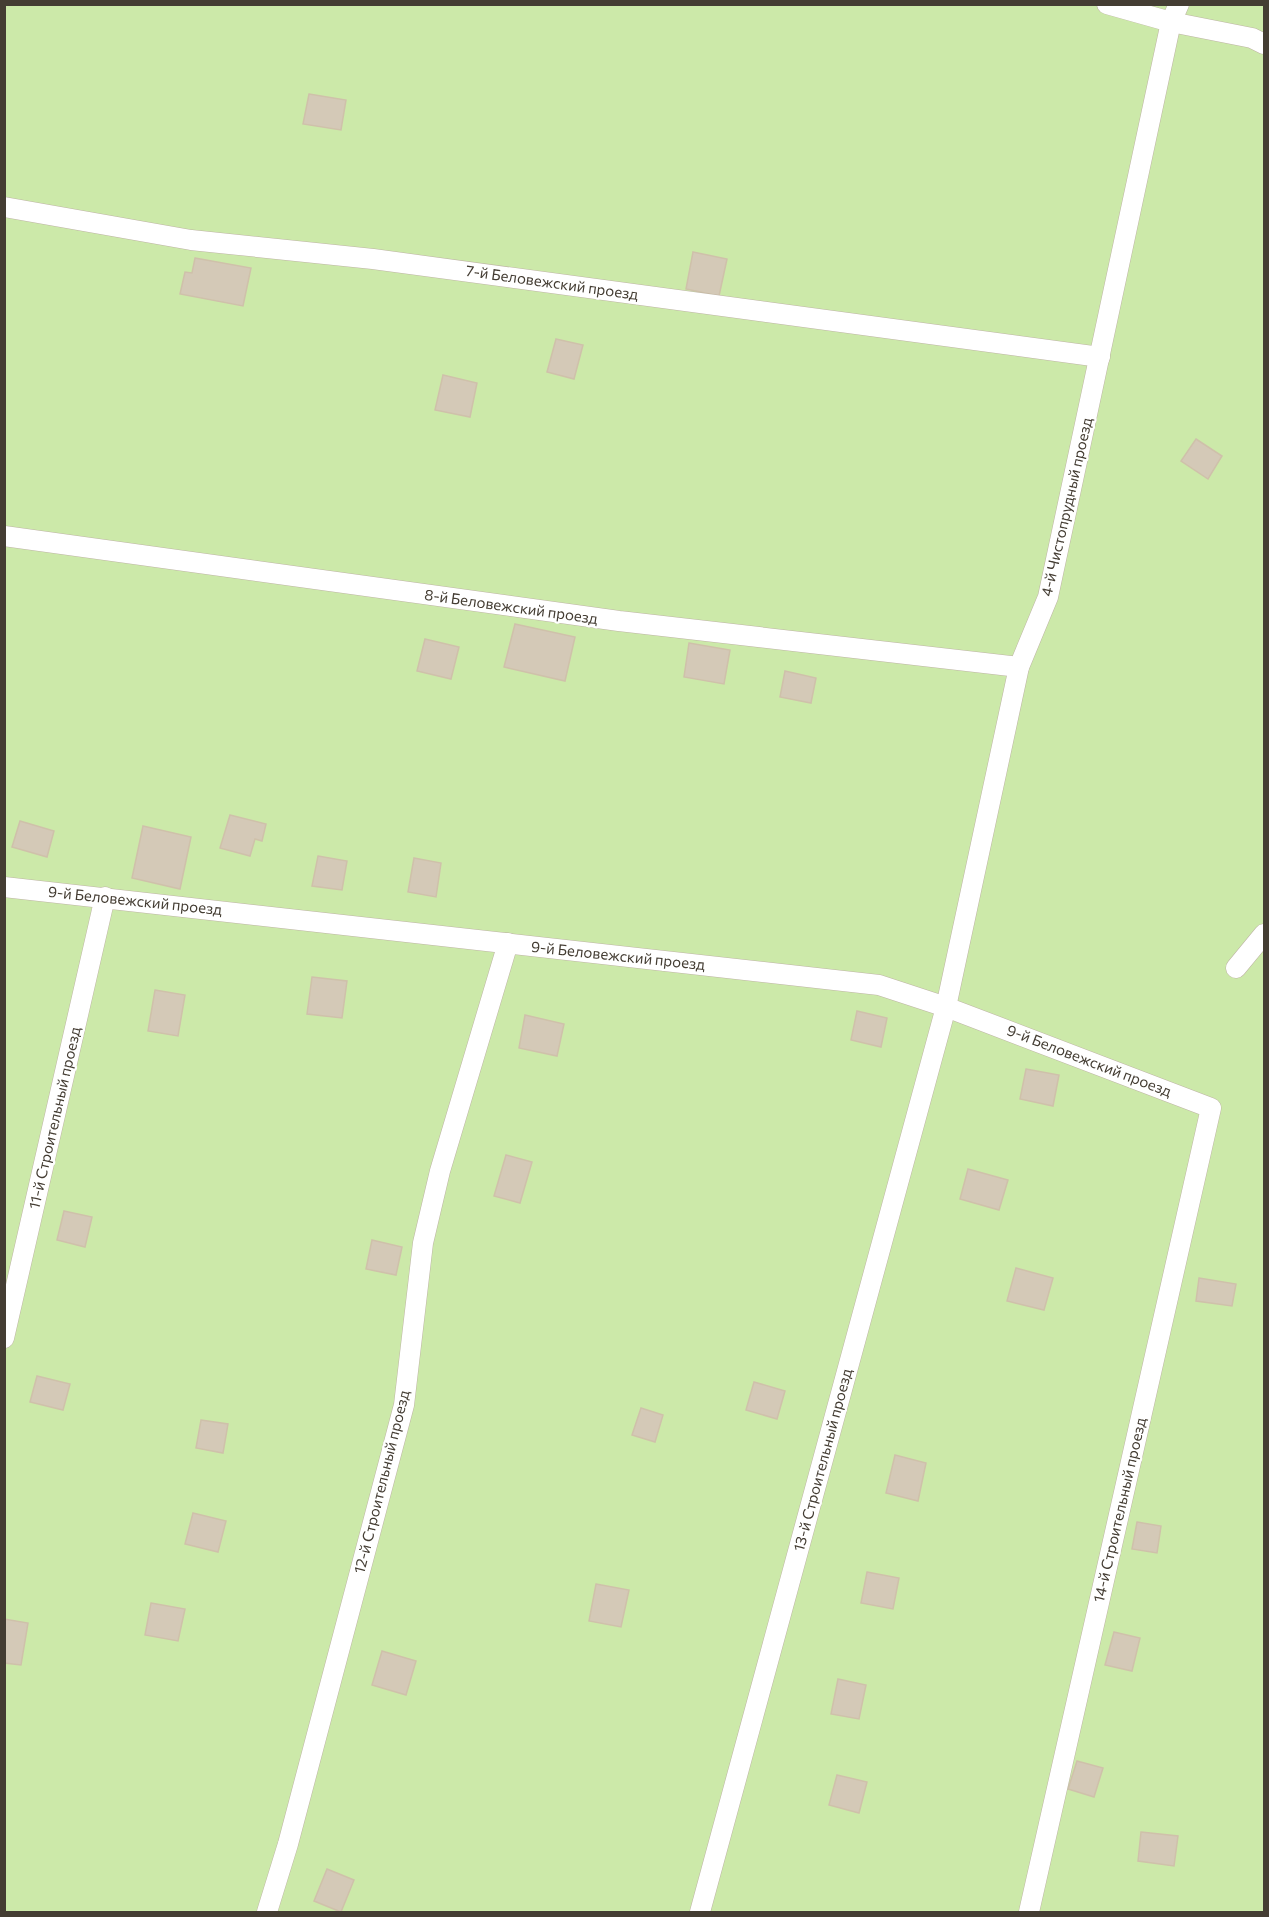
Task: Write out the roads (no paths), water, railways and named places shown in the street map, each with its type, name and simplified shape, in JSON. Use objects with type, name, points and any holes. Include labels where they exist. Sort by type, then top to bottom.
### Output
[{"type":"lane","points":[[1107,4],[1175,13],[1264,44]]},
{"type":"lane","name":"4-й Чистопрудный проезд","points":[[946,1007],[1019,667],[1048,597],[1175,13]]},
{"type":"lane","name":"7-й Беловежский проезд","points":[[4,207],[191,240],[373,259],[1100,357]]},
{"type":"lane","name":"8-й Беловежский проезд","points":[[4,536],[619,621],[1019,667]]},
{"type":"lane","name":"9-й Беловежский проезд","points":[[4,886],[879,985],[946,1007],[1211,1108]]},
{"type":"lane","name":"11-й Строительный проезд","points":[[4,1338],[105,897]]},
{"type":"lane","points":[[1236,968],[1264,934]]},
{"type":"lane","name":"12-й Строительный проезд","points":[[267,1912],[288,1844],[404,1405],[423,1243],[440,1171],[508,943]]},
{"type":"lane","name":"13-й Строительный проезд","points":[[700,1912],[946,1007]]},
{"type":"lane","name":"14-й Строительный проезд","points":[[1029,1912],[1211,1108]]}]
